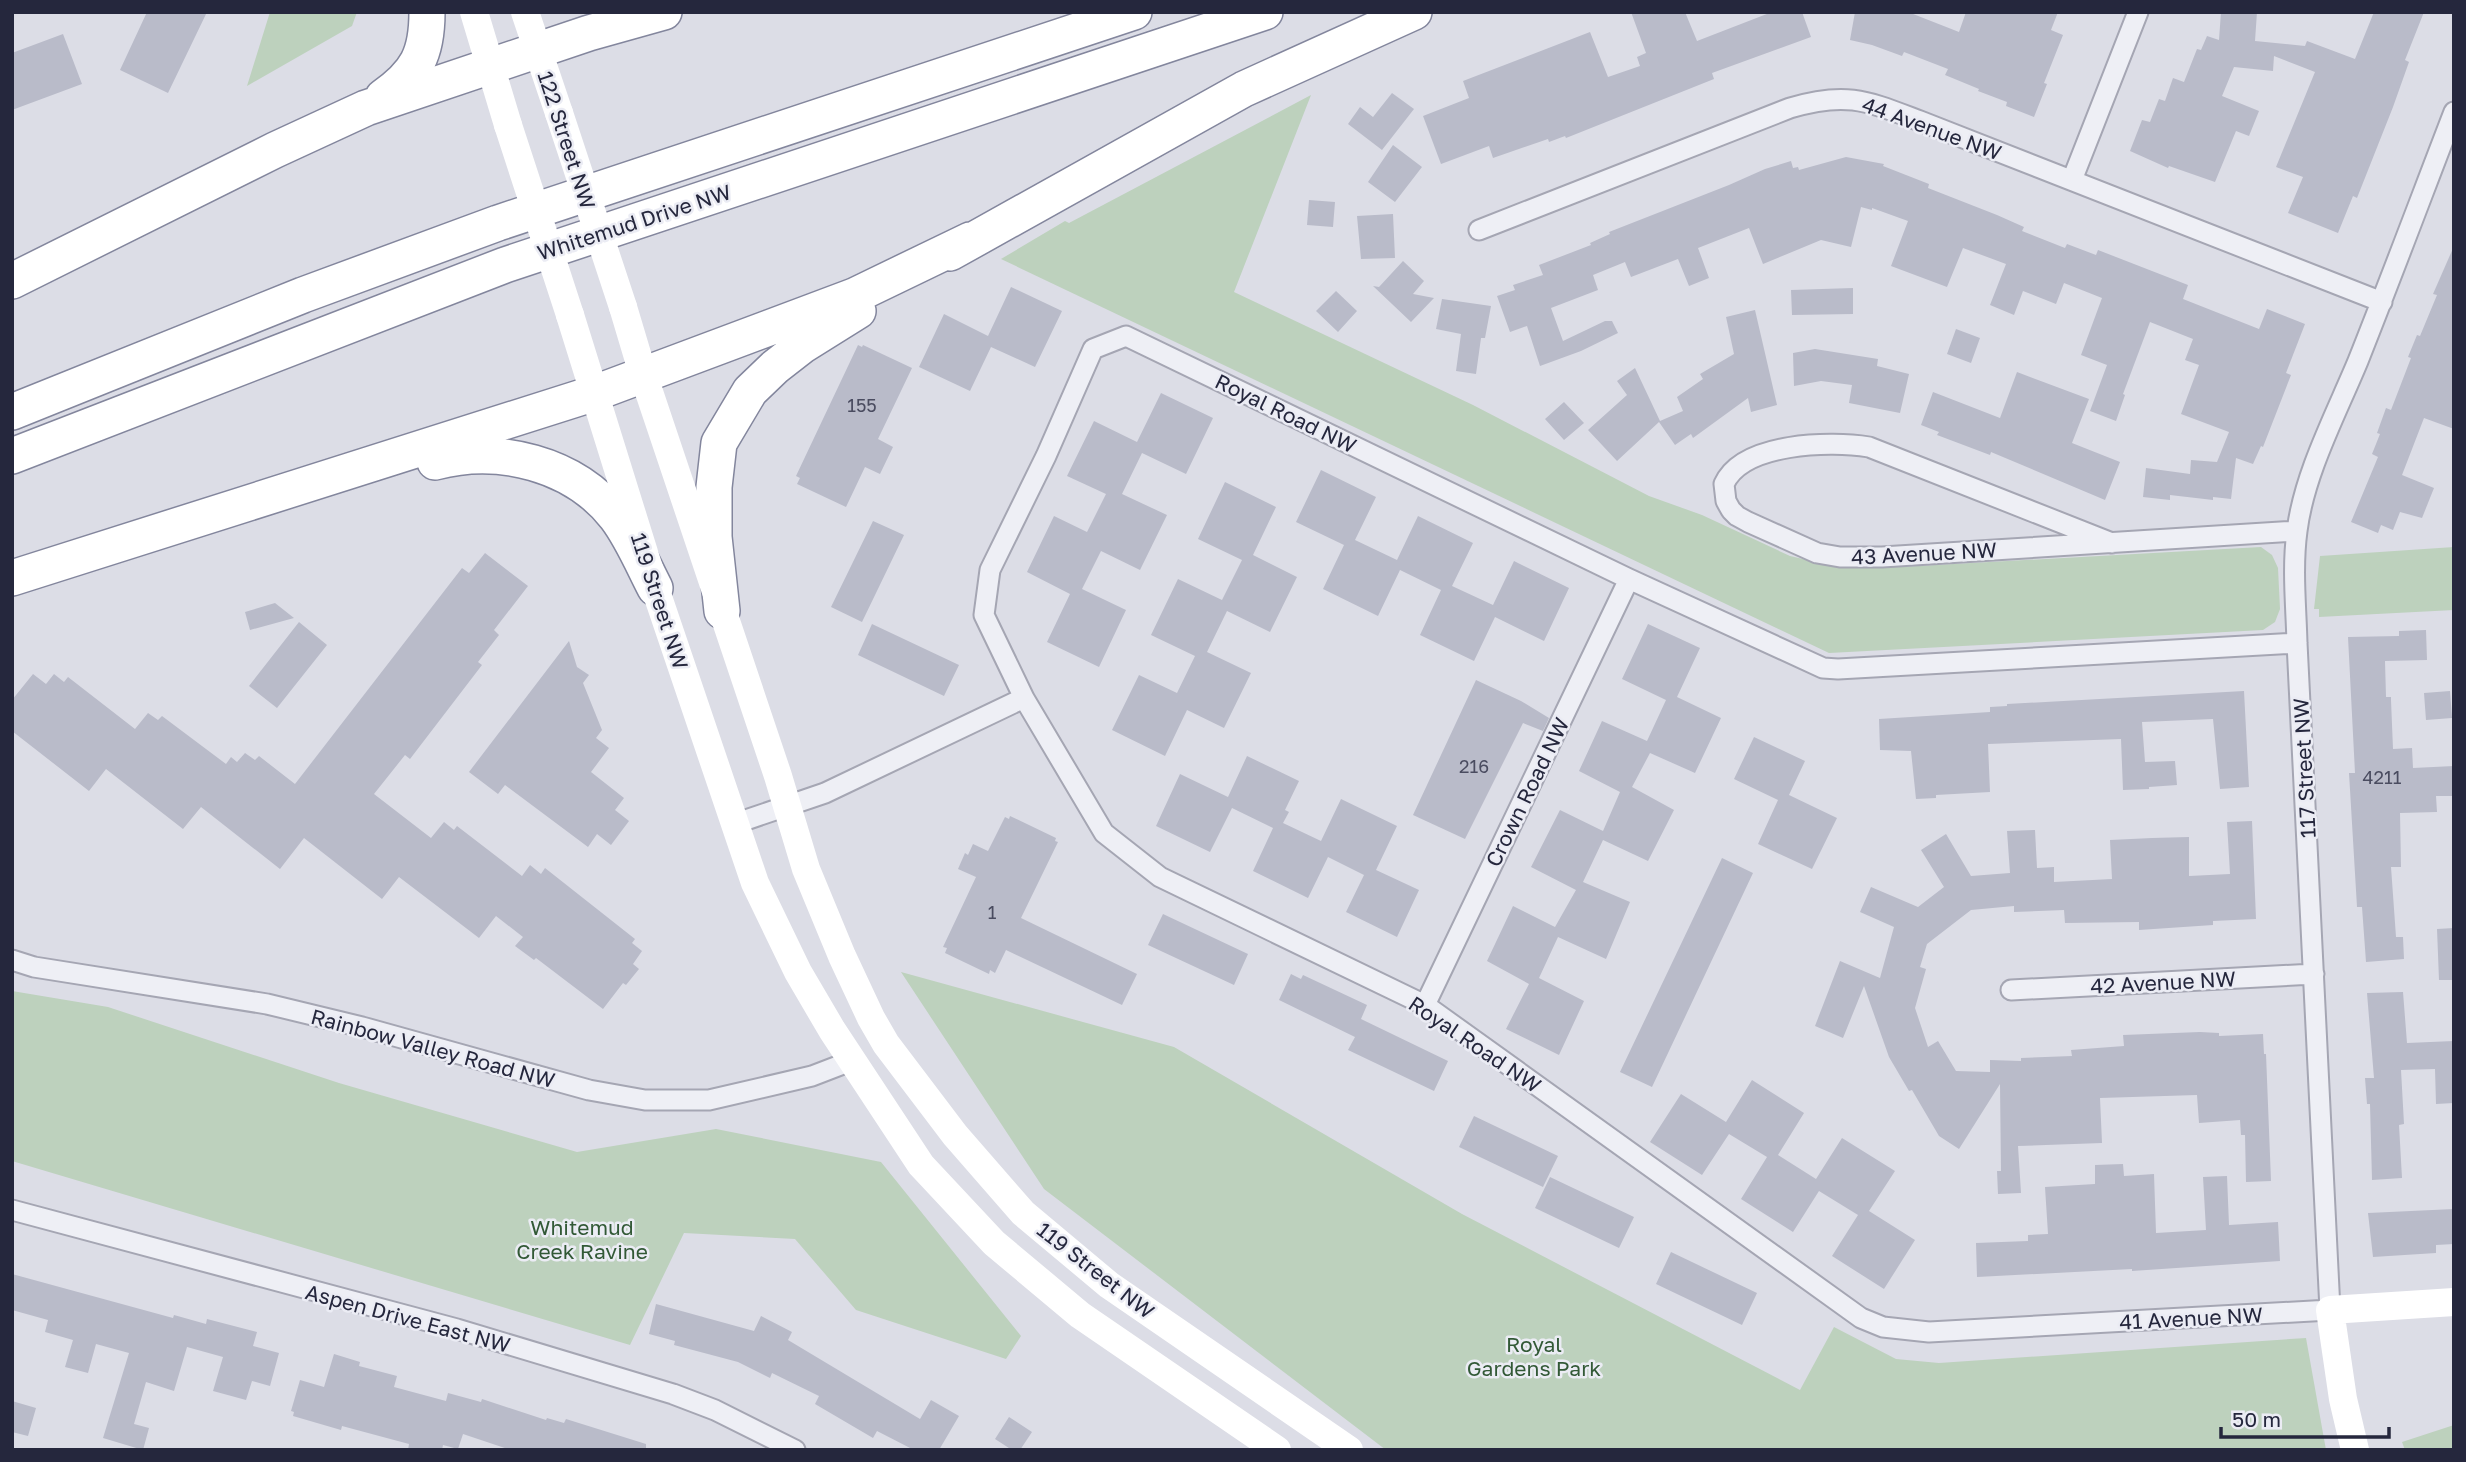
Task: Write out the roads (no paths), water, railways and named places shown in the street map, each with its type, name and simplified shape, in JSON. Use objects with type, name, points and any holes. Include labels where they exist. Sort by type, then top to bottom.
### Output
[{"type":"highway","points":[[366,108],[403,83],[417,65],[425,41],[427,12]]},
{"type":"highway","points":[[12,281],[275,150],[366,108],[490,65],[664,12]]},
{"type":"highway","name":"Whitemud Drive NW","points":[[12,412],[303,295],[498,223],[1134,12]]},
{"type":"highway","name":"Whitemud Drive NW","points":[[12,456],[505,265],[1265,12]]},
{"type":"highway","points":[[12,578],[595,393],[854,296],[970,240],[1244,89],[1414,12]]},
{"type":"highway","points":[[722,611],[714,537],[714,487],[719,443],[750,391],[802,346],[970,240]]},
{"type":"highway","points":[[243,504],[468,456],[489,455],[530,461],[559,472],[599,500],[616,517],[655,588]]},
{"type":"main road","points":[[474,12],[490,65]]},
{"type":"main road","name":"122 Street NW","points":[[525,12],[622,307]]},
{"type":"main road","name":"119 Street NW","points":[[490,65],[655,588],[734,824],[755,883],[798,972],[851,1060],[921,1165],[994,1243],[1080,1315],[1277,1450]]},
{"type":"main road","name":"119 Street NW","points":[[622,307],[806,869],[842,956],[886,1044],[955,1135],[1023,1213],[1109,1285],[1349,1450]]},
{"type":"main road","points":[[851,1060],[886,1044]]},
{"type":"main road","name":"41 Avenue NW","points":[[2330,1310],[2454,1302]]},
{"type":"main road","name":"117 Street NW","points":[[2330,1310],[2343,1399],[2355,1450]]},
{"type":"street","points":[[2072,180],[2138,12]]},
{"type":"street","name":"44 Avenue NW","points":[[1479,230],[1790,108],[1837,98],[1872,103],[2382,302]]},
{"type":"street","name":"117 Street NW","points":[[2330,1310],[2297,643],[2297,531],[2303,500],[2314,467],[2382,302],[2454,112]]},
{"type":"street","name":"Royal Road NW","points":[[1929,1332],[1883,1327],[1861,1318],[1425,1005],[1153,871],[1104,833],[1024,698],[984,615],[990,570],[1046,456],[1093,349],[1126,336],[1629,579],[1823,668],[2297,643]]},
{"type":"street","name":"43 Avenue NW","points":[[2112,543],[1869,447],[1842,443],[1795,446],[1751,460],[1735,469],[1724,484],[1726,502],[1737,516],[1817,553],[1840,557],[1882,557],[2112,543],[2297,531]]},
{"type":"street","name":"Crown Road NW","points":[[1425,1005],[1629,579]]},
{"type":"street","points":[[734,824],[825,793],[1024,698]]},
{"type":"street","name":"Rainbow Valley Road NW","points":[[12,960],[34,967],[267,1004],[362,1027],[589,1090],[645,1100],[709,1100],[812,1076],[851,1060]]},
{"type":"street","name":"42 Avenue NW","points":[[2011,990],[2314,974]]},
{"type":"street","name":"Aspen Drive East NW","points":[[12,1210],[457,1329],[673,1394],[715,1410],[794,1450]]},
{"type":"street","name":"41 Avenue NW","points":[[1929,1332],[2330,1310]]},
{"type":"park label","name":"Whitemud Creek Ravine","points":[[582,1239]]},
{"type":"park label","name":"Royal Gardens Park","points":[[1534,1356]]}]
